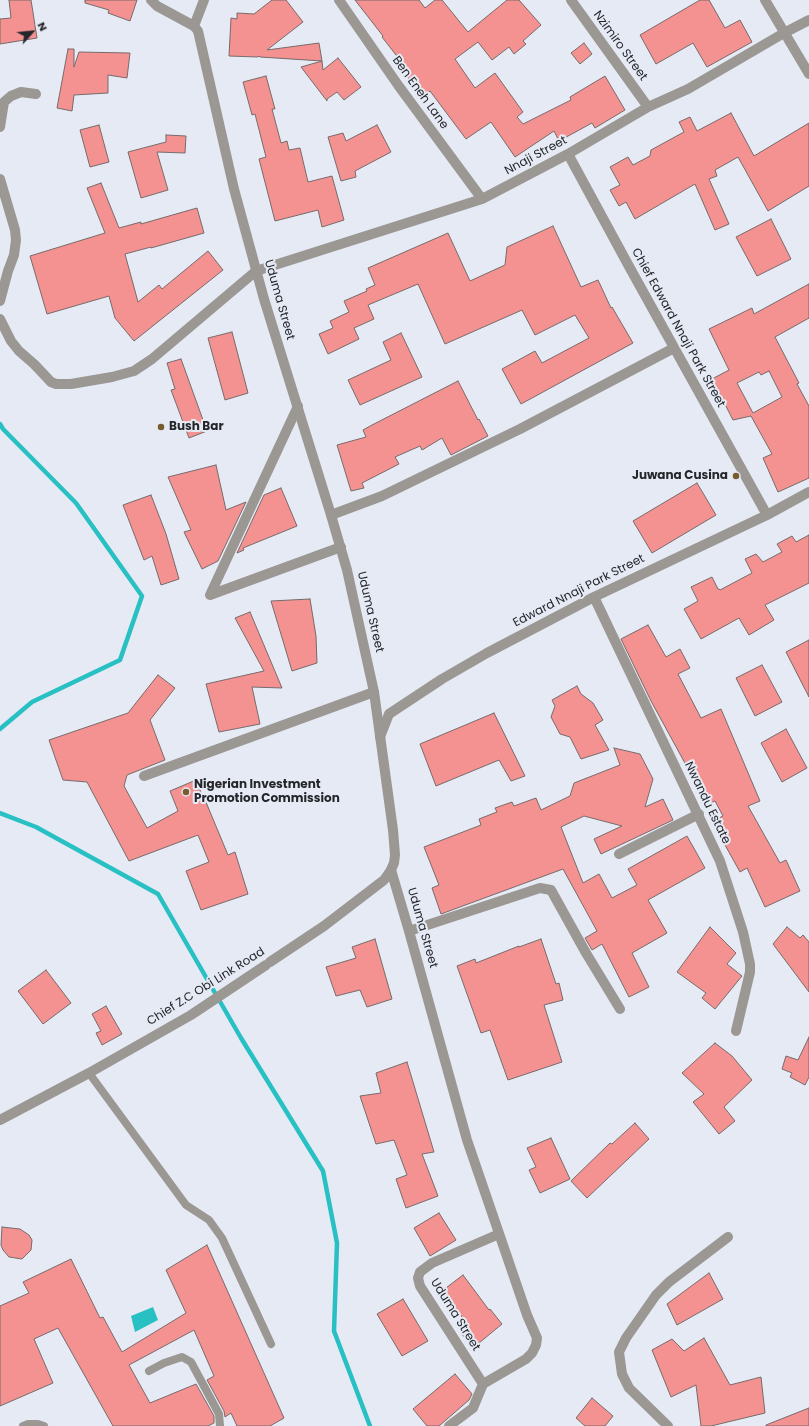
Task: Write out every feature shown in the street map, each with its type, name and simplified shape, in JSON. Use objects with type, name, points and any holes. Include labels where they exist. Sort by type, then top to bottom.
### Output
[{"type":"street","points":[[151,0],[157,6],[194,26],[204,0]]},
{"type":"street","name":"Ben Eneh Lane","points":[[340,0],[398,85],[482,199]]},
{"type":"street","name":"Nzimiro Street","points":[[571,0],[648,107]]},
{"type":"street","points":[[765,0],[809,74]]},
{"type":"street","name":"Nnaji Street","points":[[256,271],[482,199],[568,154],[648,107],[688,89],[784,32],[809,20]]},
{"type":"street","name":"Uduma Street","points":[[194,26],[198,31],[234,189],[256,271],[347,570],[374,692],[393,830],[395,855],[391,870],[467,1140],[536,1338],[536,1345],[526,1360],[483,1384],[420,1286],[418,1278],[420,1272],[432,1263],[499,1234]]},
{"type":"street","points":[[0,127],[4,102],[11,96],[21,92],[36,94]]},
{"type":"street","name":"Chief Edward Nnaji Park Street","points":[[568,154],[767,515]]},
{"type":"street","points":[[0,179],[15,230],[16,240],[14,254],[0,302]]},
{"type":"street","points":[[0,318],[11,341],[50,382],[60,385],[112,377],[134,371],[152,359],[256,271]]},
{"type":"street","points":[[331,515],[382,496],[520,429],[674,348]]},
{"type":"street","points":[[298,406],[210,595],[341,548]]},
{"type":"street","name":"Edward Nnaji Park Street","points":[[380,737],[389,714],[442,679],[594,597],[767,515],[809,492]]},
{"type":"street","name":"Nwandu Estate","points":[[594,597],[699,814],[720,861],[744,932],[750,972],[736,1031]]},
{"type":"street","points":[[144,776],[374,692]]},
{"type":"street","points":[[620,854],[699,814]]},
{"type":"street","name":"Chief Z.C Obi Link Road","points":[[0,1120],[88,1073],[191,1015],[330,922],[384,880],[391,870]]},
{"type":"street","points":[[409,931],[540,888],[551,890],[586,953],[620,1009]]},
{"type":"street","points":[[668,1426],[629,1388],[622,1374],[619,1352],[626,1338],[656,1295],[669,1282],[728,1237]]},
{"type":"street","points":[[449,1426],[473,1408],[483,1384]]},
{"type":"lane","points":[[88,1073],[186,1205],[209,1220],[222,1238],[270,1344]]},
{"type":"lane","points":[[148,1371],[164,1363],[182,1357],[191,1362],[219,1414],[220,1426]]},
{"type":"lane","points":[[23,1426],[28,1424],[44,1426]]},
{"type":"water","points":[[153,1307],[158,1320],[135,1332],[131,1316]]},
{"type":"building","points":[[9,0],[31,0],[37,38],[0,44],[0,19],[11,18]]},
{"type":"building","points":[[85,0],[137,0],[130,21],[108,13],[109,10],[85,3]]},
{"type":"building","points":[[272,0],[286,0],[303,22],[267,50],[319,43],[322,61],[259,56],[229,56],[231,18],[237,19],[237,13],[254,14]]},
{"type":"building","points":[[355,0],[419,0],[425,8],[435,0],[442,0],[468,32],[507,0],[519,0],[541,25],[523,41],[526,44],[514,54],[509,47],[492,60],[478,42],[455,59],[475,88],[495,73],[523,112],[517,117],[523,124],[571,100],[570,97],[605,76],[625,110],[595,128],[592,123],[559,141],[554,131],[515,157],[491,122],[466,139],[430,91],[422,97],[406,75],[410,73]]},
{"type":"building","points":[[700,0],[709,0],[725,28],[740,20],[752,42],[707,67],[693,43],[656,64],[640,35]]},
{"type":"building","points":[[584,43],[592,54],[580,64],[571,53]]},
{"type":"building","points":[[68,49],[74,49],[74,67],[79,52],[130,53],[127,78],[108,75],[108,93],[74,95],[72,111],[57,108]]},
{"type":"building","points":[[338,58],[361,87],[344,100],[337,92],[327,99],[327,101],[301,67],[322,61],[323,70]]},
{"type":"building","points":[[266,76],[275,109],[272,109],[281,143],[287,141],[289,150],[300,148],[308,182],[332,176],[344,220],[322,227],[318,210],[275,221],[259,159],[266,157],[255,114],[252,115],[243,82]]},
{"type":"building","points":[[731,113],[754,156],[809,123],[809,186],[768,211],[738,157],[715,170],[717,176],[709,179],[729,224],[715,230],[695,184],[635,219],[626,202],[619,206],[610,190],[620,185],[610,167],[628,157],[633,165],[650,156],[651,150],[684,132],[679,122],[690,117],[697,131]]},
{"type":"building","points":[[99,125],[109,162],[90,167],[80,130]]},
{"type":"building","points":[[377,125],[391,152],[355,171],[356,177],[341,181],[328,137],[343,133],[346,141]]},
{"type":"building","points":[[166,135],[186,136],[185,153],[157,152],[168,190],[141,198],[128,152],[166,142]]},
{"type":"building","points":[[101,183],[119,228],[141,222],[141,224],[197,208],[204,233],[125,254],[138,302],[159,285],[162,289],[208,251],[223,270],[134,341],[115,318],[109,296],[47,314],[30,256],[105,233],[87,188]]},
{"type":"building","points":[[771,219],[791,259],[757,276],[736,237]]},
{"type":"building","points":[[553,226],[581,287],[598,280],[611,308],[612,307],[633,343],[521,404],[502,369],[535,351],[542,363],[589,338],[575,315],[535,335],[522,310],[445,344],[418,284],[368,305],[374,319],[354,328],[359,339],[328,354],[319,334],[333,328],[330,321],[349,312],[344,301],[367,291],[366,289],[375,285],[368,268],[448,233],[470,281],[505,265],[507,247]]},
{"type":"building","points":[[809,284],[809,318],[775,337],[809,406],[809,478],[778,492],[763,458],[772,454],[751,416],[733,420],[712,379],[729,370],[709,329],[752,308],[754,314]],"holes":[[[769,371],[782,397],[753,413],[737,383],[759,372],[761,375]]]},
{"type":"building","points":[[232,332],[248,393],[225,400],[208,338]]},
{"type":"building","points":[[401,333],[422,377],[360,405],[348,380],[391,360],[383,342]]},
{"type":"building","points":[[181,359],[207,431],[189,438],[171,390],[175,389],[167,363]]},
{"type":"building","points":[[458,381],[488,436],[451,455],[442,438],[422,450],[420,446],[395,457],[399,464],[362,483],[364,488],[351,491],[337,445],[366,437],[363,430]]},
{"type":"building","points":[[216,465],[226,510],[246,502],[218,561],[202,569],[184,532],[191,530],[168,477]]},
{"type":"building","points":[[697,483],[716,515],[652,553],[633,521]]},
{"type":"building","points":[[281,488],[297,526],[243,548],[244,550],[237,553],[264,495]]},
{"type":"building","points":[[151,495],[166,534],[179,579],[161,585],[152,556],[144,560],[123,505]]},
{"type":"building","points":[[809,535],[809,583],[765,605],[774,620],[749,635],[739,618],[701,639],[684,609],[698,601],[691,587],[712,577],[720,590],[752,573],[745,559],[756,554],[763,562],[782,552],[777,544],[792,536],[796,542]]},
{"type":"building","points":[[310,599],[316,636],[317,663],[292,671],[271,601]]},
{"type":"building","points":[[250,612],[282,688],[252,687],[260,724],[219,732],[206,684],[264,671],[235,618]]},
{"type":"building","points":[[648,625],[666,657],[680,649],[690,668],[678,674],[701,718],[721,709],[760,801],[748,806],[780,863],[786,860],[800,891],[765,907],[747,868],[740,872],[720,836],[724,834],[715,820],[723,816],[715,801],[706,805],[696,788],[698,787],[651,701],[621,639]]},
{"type":"building","points":[[809,640],[809,697],[786,652]]},
{"type":"building","points":[[762,665],[782,702],[755,716],[736,678]]},
{"type":"building","points":[[158,675],[175,688],[150,720],[165,760],[127,775],[124,786],[147,828],[178,811],[170,791],[196,780],[228,855],[235,852],[248,894],[201,910],[186,871],[209,862],[198,835],[129,861],[87,782],[63,780],[49,740],[128,713]]},
{"type":"building","points":[[577,686],[581,694],[593,703],[603,720],[595,725],[609,750],[581,759],[570,737],[560,734],[551,717],[555,706],[552,700]]},
{"type":"building","points":[[494,713],[525,776],[511,781],[499,760],[436,786],[420,744]]},
{"type":"building","points":[[786,729],[807,768],[782,782],[761,743]]},
{"type":"building","points":[[614,748],[640,754],[653,779],[645,807],[663,799],[673,820],[601,854],[594,839],[622,826],[584,816],[561,827],[583,883],[599,874],[612,898],[637,885],[628,869],[687,836],[705,868],[648,900],[667,933],[632,953],[649,987],[629,997],[602,944],[592,950],[585,938],[597,931],[563,869],[441,914],[432,888],[439,885],[424,847],[481,825],[479,819],[497,812],[495,808],[512,802],[514,806],[536,798],[541,810],[570,796],[574,783],[620,765]]},
{"type":"building","points":[[710,927],[736,953],[727,964],[742,976],[715,1009],[702,998],[706,993],[677,972]]},
{"type":"building","points":[[787,927],[800,938],[803,935],[809,942],[809,992],[773,944]]},
{"type":"building","points":[[375,939],[392,999],[367,1007],[360,990],[336,996],[326,967],[356,958],[352,947]]},
{"type":"building","points":[[541,939],[556,984],[559,983],[563,1000],[544,1005],[562,1062],[508,1080],[490,1030],[481,1033],[457,966],[475,959],[476,963]]},
{"type":"building","points":[[46,970],[71,1003],[43,1024],[18,991]]},
{"type":"building","points":[[106,1006],[122,1034],[102,1045],[96,1033],[101,1031],[92,1014]]},
{"type":"building","points":[[809,1037],[809,1077],[805,1085],[790,1077],[792,1073],[782,1069],[786,1056],[798,1060]]},
{"type":"building","points":[[715,1043],[732,1056],[752,1080],[724,1107],[735,1121],[719,1134],[693,1102],[704,1094],[682,1073]]},
{"type":"building","points":[[407,1062],[434,1152],[422,1154],[438,1196],[406,1208],[396,1179],[407,1175],[394,1140],[376,1144],[360,1096],[381,1093],[376,1073]]},
{"type":"building","points":[[635,1123],[649,1139],[587,1198],[571,1181],[610,1143],[612,1144]]},
{"type":"building","points":[[551,1138],[570,1179],[540,1193],[529,1170],[536,1167],[527,1148]]},
{"type":"building","points":[[439,1213],[456,1240],[430,1256],[414,1228]]},
{"type":"building","points":[[2,1227],[20,1229],[29,1235],[32,1240],[31,1250],[22,1259],[9,1257],[3,1250],[1,1245]]},
{"type":"building","points":[[207,1245],[284,1418],[270,1426],[237,1426],[231,1413],[225,1417],[224,1411],[207,1380],[214,1376],[194,1330],[129,1365],[150,1403],[196,1384],[214,1416],[214,1423],[208,1426],[113,1426],[58,1328],[34,1339],[53,1383],[0,1406],[0,1306],[29,1293],[23,1282],[71,1259],[100,1318],[103,1317],[122,1352],[186,1313],[166,1270]]},
{"type":"building","points":[[709,1273],[723,1299],[677,1325],[667,1304]]},
{"type":"building","points":[[463,1275],[489,1310],[490,1309],[502,1324],[473,1348],[461,1333],[469,1326],[442,1291]]},
{"type":"building","points":[[403,1299],[428,1341],[402,1356],[377,1314]]},
{"type":"building","points":[[704,1338],[730,1385],[761,1377],[765,1413],[711,1426],[701,1426],[696,1385],[671,1397],[652,1350],[672,1339],[684,1351]]},
{"type":"building","points":[[455,1374],[472,1394],[469,1400],[439,1426],[427,1426],[413,1409]]},
{"type":"building","points":[[592,1398],[613,1416],[605,1426],[585,1426],[576,1418]]},
{"type":"building","points":[[809,1408],[809,1426],[766,1426],[766,1425]]},
{"type":"waterway","points":[[0,424],[3,429],[76,503],[142,596],[120,660],[32,702],[0,729]]},
{"type":"waterway","points":[[0,813],[36,827],[158,894],[241,1038],[323,1171],[337,1243],[334,1331],[370,1426]]},
{"type":"place","name":"Bush Bar","points":[[161,427]]},
{"type":"place","name":"Juwana Cusina","points":[[736,476]]},
{"type":"place","name":"Nigerian Investment Promotion Commission","points":[[186,792]]}]
